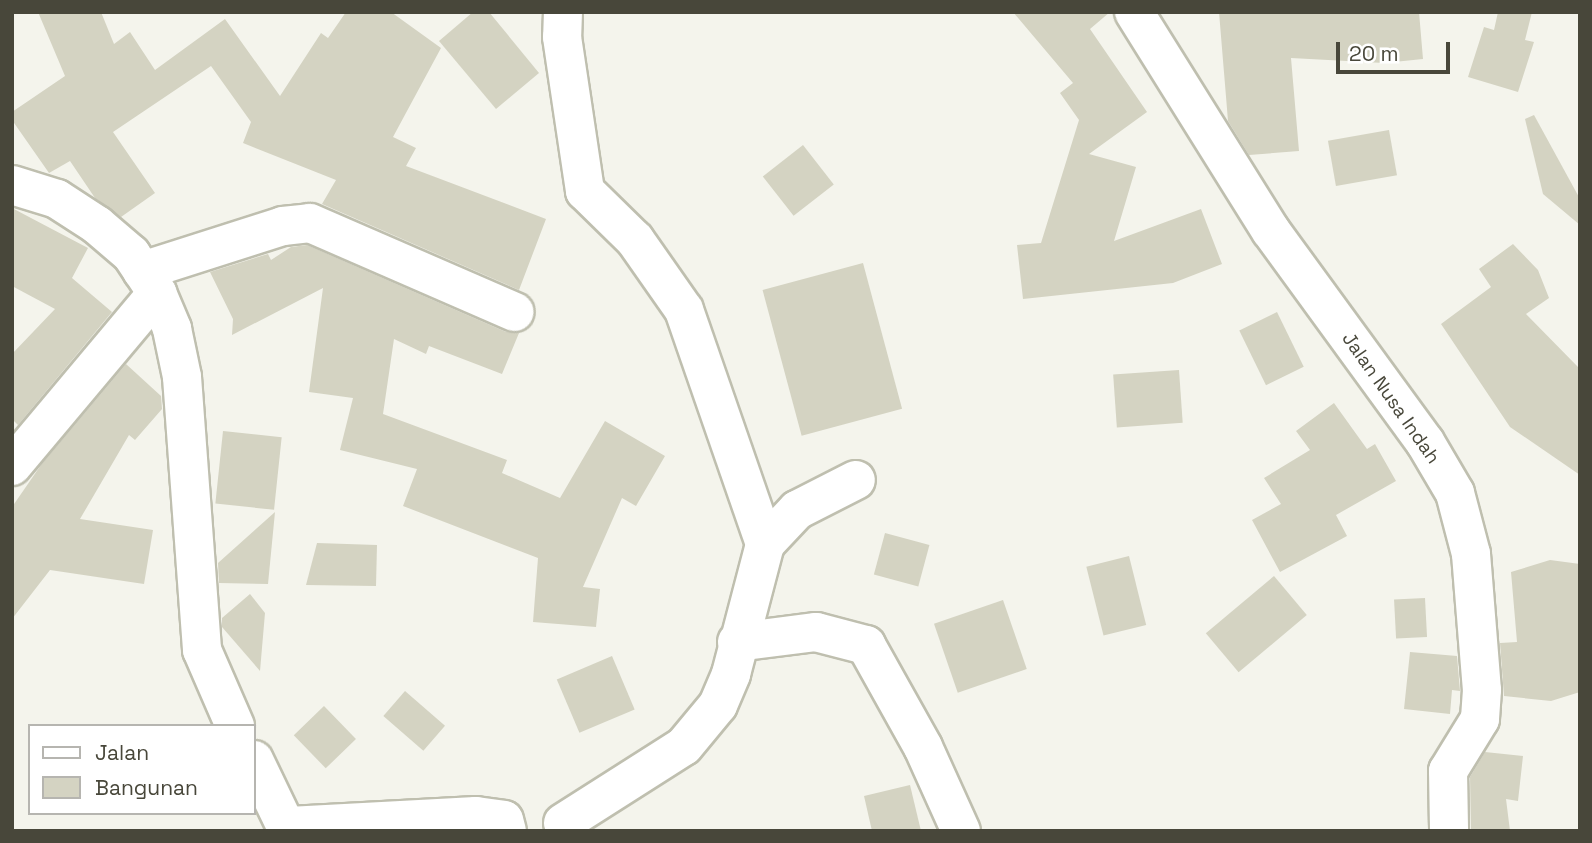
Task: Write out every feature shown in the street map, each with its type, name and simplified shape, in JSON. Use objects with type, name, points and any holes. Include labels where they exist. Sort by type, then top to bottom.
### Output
[{"type":"street","points":[[563,12],[562,37],[585,191],[635,240],[684,310],[765,544]]},
{"type":"street","name":"Jalan Nusa Indah","points":[[1133,12],[1271,231],[1425,442],[1455,493],[1472,554],[1482,690],[1480,719],[1448,771],[1449,831]]},
{"type":"street","points":[[12,186],[57,199],[131,254],[150,282],[172,329],[182,377],[202,650],[234,724]]},
{"type":"street","points":[[12,466],[150,282],[283,226],[310,223],[515,312]]},
{"type":"street","points":[[256,764],[289,828],[477,816],[505,825],[579,827],[684,746],[718,705],[731,674],[737,642],[765,544],[797,510],[856,480]]},
{"type":"street","points":[[737,642],[816,632],[866,645],[923,747],[961,831]]},
{"type":"building","points":[[38,12],[101,12],[114,44],[130,32],[155,70],[225,19],[280,96],[321,33],[328,38],[346,12],[391,12],[441,48],[393,137],[416,148],[406,166],[546,219],[519,290],[322,204],[336,180],[243,143],[251,122],[211,66],[113,132],[155,193],[121,217],[95,198],[70,161],[49,173],[12,120],[12,112],[65,76]]},
{"type":"building","points":[[473,12],[489,12],[539,73],[496,109],[439,41]]},
{"type":"building","points":[[1013,12],[1110,12],[1090,29],[1147,112],[1089,154],[1136,167],[1114,241],[1201,209],[1222,264],[1173,283],[1023,299],[1017,245],[1041,243],[1079,120],[1060,93],[1073,83]]},
{"type":"building","points":[[1219,12],[1419,12],[1423,59],[1384,63],[1291,58],[1299,151],[1249,155],[1228,121]]},
{"type":"building","points":[[1498,12],[1532,12],[1525,40],[1534,42],[1518,92],[1468,77],[1484,27],[1494,30]]},
{"type":"building","points":[[1534,115],[1580,199],[1580,225],[1543,194],[1525,119]]},
{"type":"building","points":[[1389,130],[1397,175],[1336,186],[1328,141]]},
{"type":"building","points":[[803,145],[834,184],[794,216],[763,176]]},
{"type":"building","points":[[12,208],[88,248],[72,278],[112,312],[18,425],[12,419],[12,354],[55,309],[12,286]]},
{"type":"building","points":[[1513,244],[1538,270],[1549,298],[1526,314],[1578,367],[1580,475],[1510,427],[1441,324],[1491,287],[1479,269]]},
{"type":"building","points":[[307,245],[506,332],[519,333],[502,374],[429,346],[426,354],[394,339],[383,414],[507,460],[502,473],[560,498],[605,421],[665,456],[636,506],[622,498],[583,587],[600,589],[596,627],[533,622],[538,558],[403,506],[417,469],[340,450],[353,398],[309,392],[323,288],[232,335],[233,319],[210,272],[268,254],[271,260],[291,247]]},
{"type":"building","points":[[863,263],[902,409],[802,436],[763,290]]},
{"type":"building","points":[[1277,312],[1304,367],[1266,385],[1239,330]]},
{"type":"building","points":[[126,364],[161,396],[162,409],[135,440],[129,435],[80,519],[153,530],[144,584],[50,570],[12,619],[12,507],[41,465]]},
{"type":"building","points":[[1179,370],[1183,423],[1117,427],[1113,375]]},
{"type":"building","points":[[1334,403],[1367,449],[1375,444],[1396,481],[1336,515],[1347,536],[1280,572],[1252,520],[1281,504],[1264,478],[1310,450],[1296,431]]},
{"type":"building","points":[[223,431],[282,437],[274,510],[215,504]]},
{"type":"building","points":[[275,512],[268,584],[219,583],[218,563]]},
{"type":"building","points":[[885,533],[929,545],[918,586],[874,575]]},
{"type":"building","points":[[317,543],[377,545],[376,586],[306,585]]},
{"type":"building","points":[[1129,556],[1146,625],[1103,636],[1086,567]]},
{"type":"building","points":[[1550,560],[1580,564],[1580,692],[1551,701],[1504,696],[1500,643],[1517,642],[1511,572]]},
{"type":"building","points":[[1274,576],[1307,615],[1239,672],[1206,633]]},
{"type":"building","points":[[250,594],[265,613],[260,671],[222,627],[222,618]]},
{"type":"building","points":[[1425,598],[1427,637],[1396,639],[1394,600]]},
{"type":"building","points":[[1003,600],[1027,669],[958,693],[934,624]]},
{"type":"building","points":[[1410,652],[1457,656],[1460,691],[1452,690],[1450,714],[1404,709]]},
{"type":"building","points":[[612,656],[635,709],[579,733],[557,679]]},
{"type":"building","points":[[405,691],[445,726],[423,751],[383,716]]},
{"type":"building","points":[[324,706],[356,739],[326,768],[294,735]]},
{"type":"building","points":[[1485,752],[1523,756],[1518,801],[1506,799],[1510,831],[1471,831],[1470,777]]},
{"type":"building","points":[[910,785],[921,831],[872,831],[864,796]]}]
